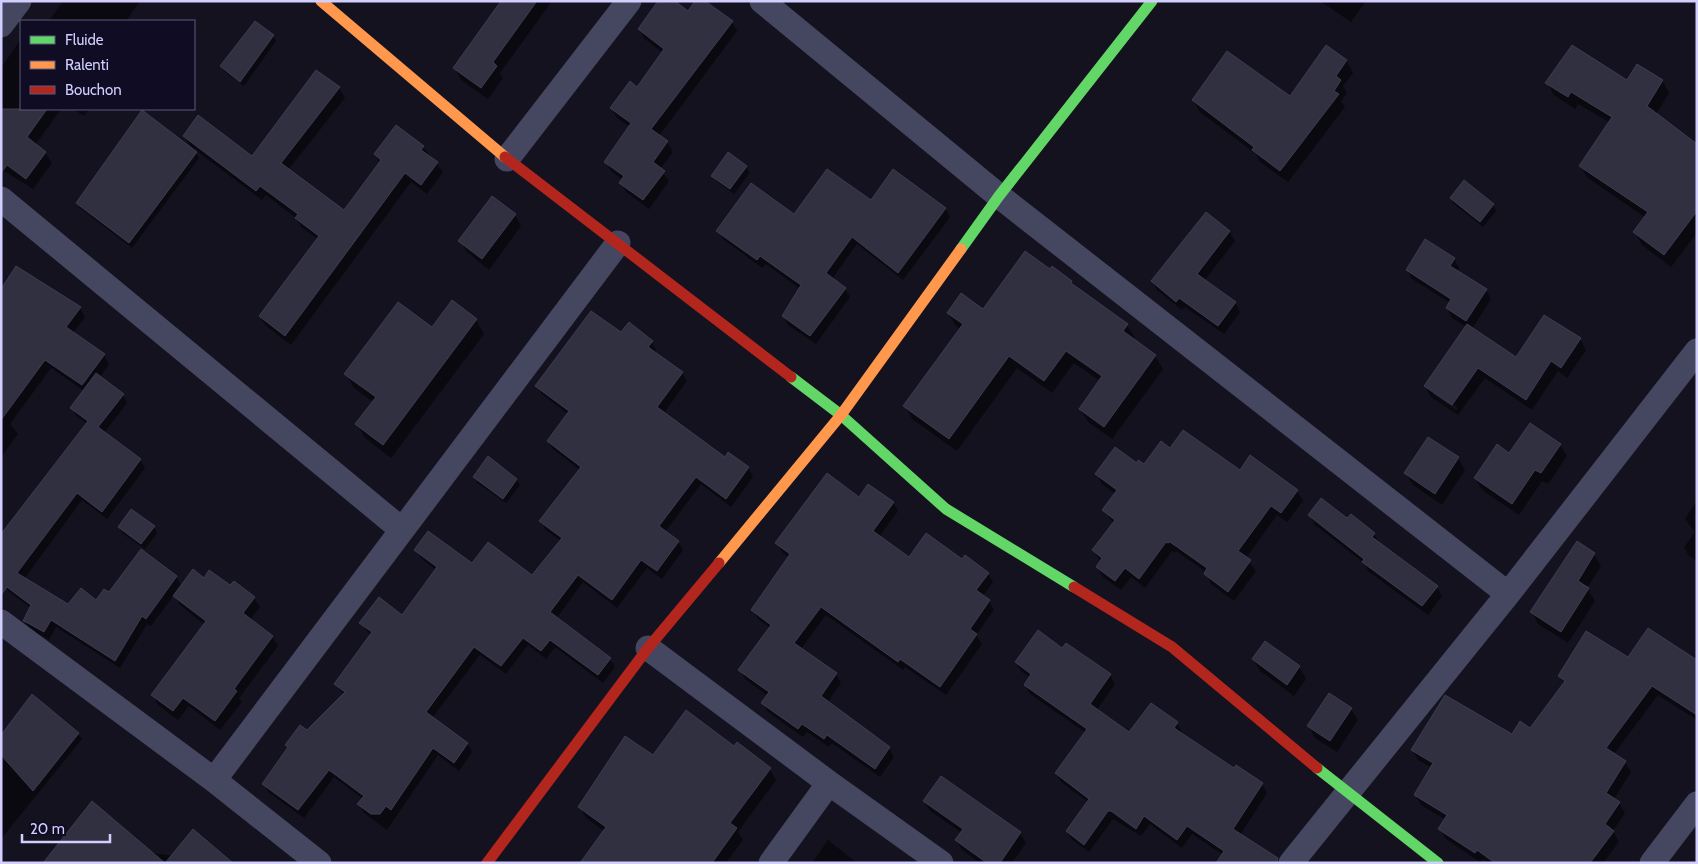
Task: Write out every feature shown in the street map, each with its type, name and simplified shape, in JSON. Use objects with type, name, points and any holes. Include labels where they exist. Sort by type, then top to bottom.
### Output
[{"type":"street","points":[[1,24],[19,1]]},
{"type":"street","points":[[320,1],[507,159],[841,415],[946,509],[1172,647],[1346,792],[1438,863]]},
{"type":"street","points":[[507,159],[629,1]]},
{"type":"street","points":[[762,1],[999,196],[1508,594]]},
{"type":"street","points":[[487,863],[648,648],[841,415],[999,196],[1152,1]]},
{"type":"street","points":[[1,200],[401,529]]},
{"type":"street","points":[[214,780],[618,243]]},
{"type":"street","points":[[1292,863],[1346,792],[1508,594],[1697,350]]},
{"type":"street","points":[[1,622],[214,780],[319,863]]},
{"type":"street","points":[[648,648],[829,783],[941,863]]},
{"type":"street","points":[[771,863],[829,783]]},
{"type":"street","points":[[1652,863],[1697,804]]},
{"type":"building","points":[[501,1],[537,1],[493,62],[497,66],[481,88],[453,68]]},
{"type":"building","points":[[658,1],[675,1],[688,11],[695,1],[705,1],[733,21],[651,129],[668,141],[653,162],[665,171],[643,200],[619,183],[624,176],[604,162],[631,123],[610,108],[630,81],[637,87],[664,49],[638,29]]},
{"type":"building","points":[[255,21],[274,35],[240,82],[220,66]]},
{"type":"building","points":[[1326,45],[1347,60],[1336,76],[1341,80],[1334,91],[1339,94],[1280,171],[1252,150],[1254,147],[1192,100],[1227,51],[1290,96]]},
{"type":"building","points":[[1572,45],[1627,80],[1637,64],[1663,80],[1647,106],[1697,144],[1697,211],[1664,255],[1633,232],[1648,212],[1579,166],[1612,117],[1571,92],[1568,97],[1545,83]]},
{"type":"building","points":[[316,70],[340,87],[281,163],[344,210],[381,160],[374,154],[396,125],[424,146],[421,150],[438,162],[421,185],[405,173],[285,336],[259,316],[319,236],[295,218],[298,214],[260,186],[256,191],[183,136],[198,115],[252,156]]},
{"type":"building","points":[[1,109],[46,110],[27,137],[46,152],[26,179],[7,165],[1,173]]},
{"type":"building","points":[[142,110],[197,152],[129,243],[76,203]]},
{"type":"building","points":[[728,152],[747,166],[730,189],[711,176]]},
{"type":"building","points":[[827,169],[871,200],[893,169],[946,208],[898,273],[852,237],[826,273],[846,288],[810,336],[782,316],[801,285],[760,256],[757,260],[716,231],[751,183],[794,214]]},
{"type":"building","points":[[1464,180],[1494,204],[1480,222],[1450,198]]},
{"type":"building","points":[[492,196],[516,214],[482,259],[458,241]]},
{"type":"building","points":[[1206,212],[1230,231],[1197,274],[1236,302],[1218,326],[1179,298],[1176,302],[1151,281]]},
{"type":"building","points":[[1425,239],[1455,258],[1450,266],[1487,289],[1466,321],[1446,308],[1451,299],[1406,270]]},
{"type":"building","points":[[1025,251],[1050,269],[1052,266],[1072,281],[1071,283],[1128,324],[1123,331],[1156,355],[1104,427],[1079,409],[1102,376],[1066,351],[1044,381],[1009,356],[949,439],[903,406],[963,324],[947,313],[961,293],[983,309]]},
{"type":"building","points":[[16,266],[81,307],[66,327],[105,354],[82,385],[45,360],[1,420],[1,289]]},
{"type":"building","points":[[452,300],[477,319],[383,445],[355,424],[376,397],[344,374],[398,302],[432,327]]},
{"type":"building","points":[[591,311],[621,332],[629,322],[653,341],[648,347],[683,372],[657,407],[725,457],[728,452],[749,467],[726,499],[696,477],[659,526],[679,541],[657,571],[641,560],[612,600],[578,575],[550,612],[611,658],[598,675],[550,640],[541,651],[523,638],[501,666],[474,647],[426,712],[468,743],[454,763],[433,748],[391,810],[386,806],[380,814],[371,814],[357,804],[364,796],[329,770],[298,810],[262,784],[288,747],[285,745],[300,725],[307,730],[345,692],[334,684],[372,632],[359,623],[379,597],[402,615],[437,567],[414,550],[428,531],[472,563],[488,542],[532,575],[562,538],[539,521],[581,467],[547,441],[569,411],[535,386]]},
{"type":"building","points":[[1544,315],[1581,338],[1561,368],[1551,361],[1526,400],[1478,368],[1452,405],[1424,386],[1467,324],[1516,357]]},
{"type":"building","points":[[96,373],[124,394],[98,427],[141,459],[102,512],[77,493],[17,573],[68,604],[81,588],[96,600],[104,589],[109,592],[141,549],[177,576],[146,619],[142,616],[115,661],[51,620],[44,632],[23,621],[31,605],[7,587],[1,595],[1,534],[88,421],[70,408]]},
{"type":"building","points":[[1530,423],[1561,444],[1541,473],[1535,470],[1512,504],[1474,478],[1497,444],[1509,453]]},
{"type":"building","points":[[1183,430],[1240,470],[1250,455],[1298,490],[1281,513],[1271,506],[1238,551],[1251,560],[1228,592],[1204,574],[1207,568],[1170,542],[1166,542],[1139,579],[1125,568],[1115,581],[1096,567],[1102,558],[1092,550],[1115,520],[1102,510],[1117,490],[1095,474],[1115,447],[1137,463],[1138,460],[1144,464],[1161,441],[1170,448]]},
{"type":"building","points":[[1428,437],[1459,457],[1435,494],[1404,473]]},
{"type":"building","points":[[488,456],[517,479],[503,499],[473,477]]},
{"type":"building","points":[[827,473],[859,497],[868,484],[894,502],[873,531],[909,557],[926,533],[962,559],[965,555],[989,573],[976,590],[990,600],[970,629],[977,634],[940,687],[900,659],[898,662],[821,607],[794,643],[837,673],[821,696],[890,747],[875,769],[827,735],[824,739],[802,724],[798,729],[761,703],[769,692],[738,670],[771,625],[751,610],[790,554],[775,543]]},
{"type":"building","points":[[1321,498],[1347,518],[1351,514],[1375,533],[1372,537],[1438,586],[1422,606],[1362,562],[1364,559],[1308,515]]},
{"type":"building","points":[[131,509],[155,526],[141,544],[118,527]]},
{"type":"building","points":[[1577,541],[1595,553],[1578,581],[1589,588],[1561,632],[1530,612]]},
{"type":"building","points":[[193,569],[204,578],[209,570],[230,585],[234,581],[255,597],[243,613],[273,636],[234,689],[237,691],[215,721],[183,698],[173,711],[151,695],[206,621],[173,596]]},
{"type":"building","points":[[1648,628],[1697,660],[1697,715],[1652,686],[1606,748],[1626,761],[1606,793],[1620,802],[1605,824],[1614,831],[1590,863],[1495,863],[1477,850],[1475,853],[1438,829],[1447,815],[1414,795],[1433,763],[1411,750],[1445,695],[1512,734],[1520,721],[1530,728],[1565,681],[1558,676],[1586,631],[1628,657]]},
{"type":"building","points":[[1038,630],[1062,648],[1066,643],[1111,674],[1090,704],[1129,732],[1151,703],[1178,722],[1174,728],[1234,768],[1236,765],[1263,783],[1233,829],[1278,858],[1277,863],[1216,863],[1224,851],[1187,826],[1177,840],[1144,816],[1136,829],[1111,811],[1108,811],[1084,845],[1066,831],[1089,799],[1055,773],[1087,729],[1024,685],[1031,674],[1015,662]]},
{"type":"building","points":[[1265,641],[1300,666],[1287,685],[1252,659]]},
{"type":"building","points":[[1329,693],[1352,708],[1330,741],[1307,726]]},
{"type":"building","points":[[32,694],[79,733],[33,791],[1,755],[1,735]]},
{"type":"building","points":[[686,710],[734,746],[737,742],[771,768],[730,823],[737,828],[712,863],[580,863],[606,827],[578,807],[625,736],[653,755]]},
{"type":"building","points":[[941,776],[1021,832],[1000,863],[987,863],[955,840],[963,829],[923,801]]},
{"type":"building","points":[[92,801],[165,863],[43,863]]},
{"type":"building","points":[[193,829],[233,863],[165,863]]},
{"type":"traffic: fast","points":[[961,249],[999,196],[1152,1]]},
{"type":"traffic: fast","points":[[791,377],[841,415],[946,509],[1074,587]]},
{"type":"traffic: fast","points":[[1317,768],[1438,863]]},
{"type":"traffic: slow","points":[[321,1],[505,157]]},
{"type":"traffic: slow","points":[[719,563],[841,415],[961,249]]},
{"type":"traffic: jam","points":[[505,157],[791,377]]},
{"type":"traffic: jam","points":[[487,863],[648,648],[719,563]]},
{"type":"traffic: jam","points":[[1074,587],[1172,647],[1317,768]]}]
